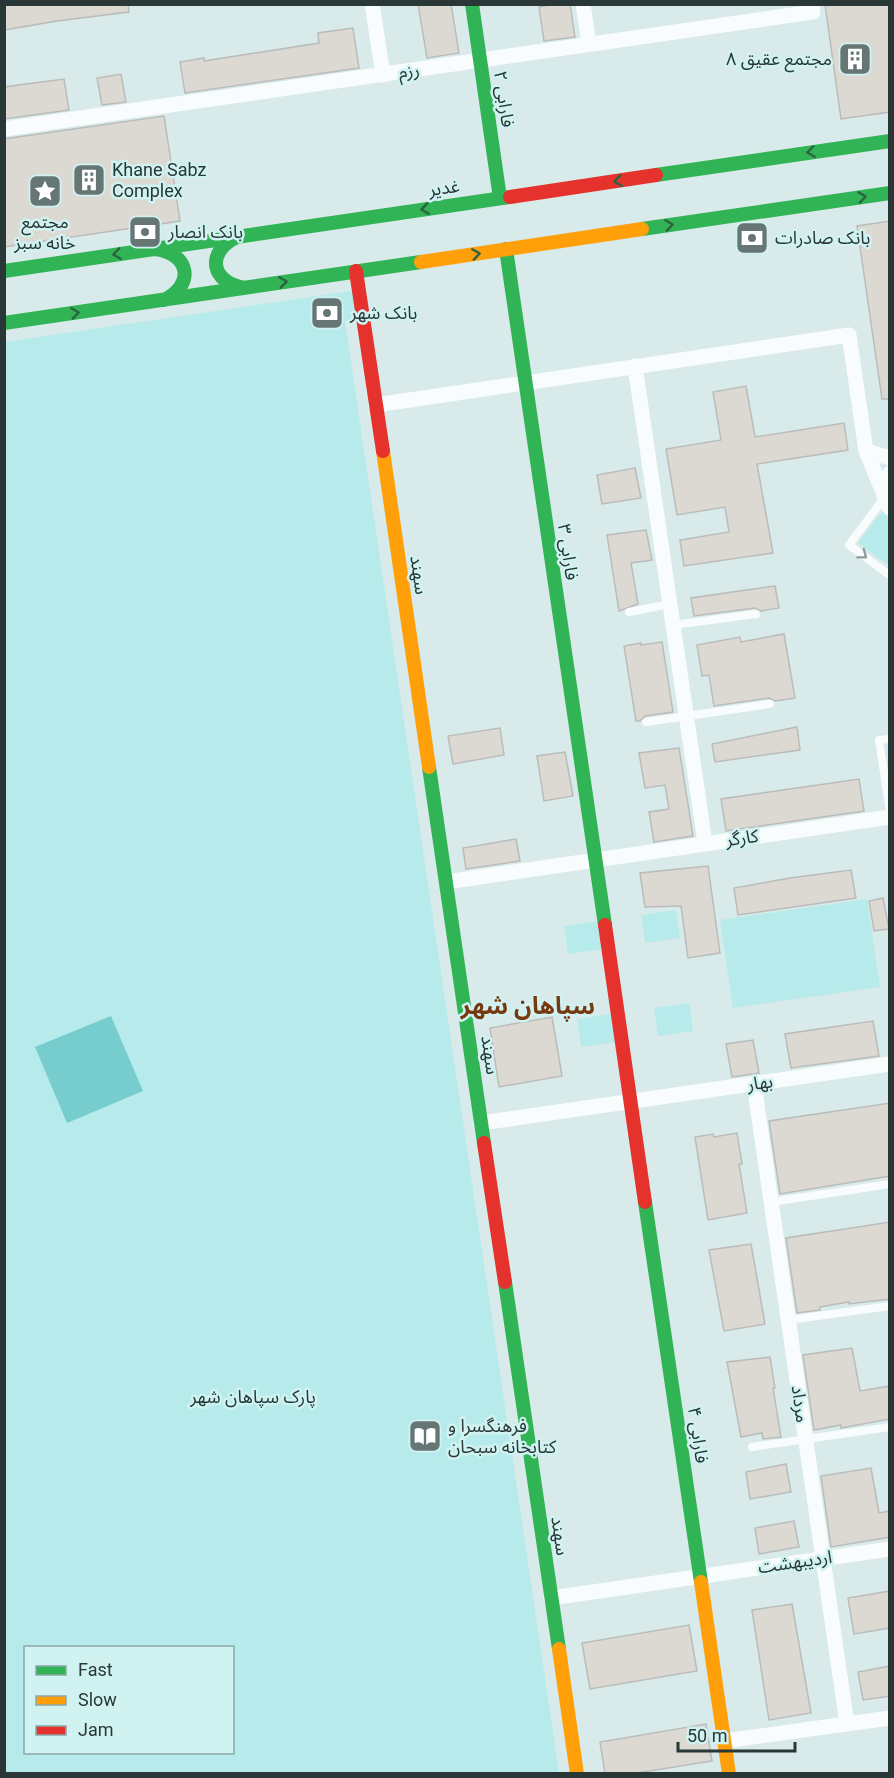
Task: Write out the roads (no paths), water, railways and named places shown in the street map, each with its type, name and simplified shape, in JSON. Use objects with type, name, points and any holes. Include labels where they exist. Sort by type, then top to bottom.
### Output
[{"type":"street","points":[[372,4],[383,75]]},
{"type":"street","name":"فارابی ۲","points":[[472,4],[500,198]]},
{"type":"street","points":[[583,4],[589,44]]},
{"type":"street","name":"رزم","points":[[4,129],[383,75],[812,8]]},
{"type":"street","name":"غدیر","points":[[4,271],[890,141]]},
{"type":"street","points":[[4,323],[890,193]]},
{"type":"street","points":[[237,237],[230,239],[218,250],[216,266],[223,280],[237,288],[245,288]]},
{"type":"street","points":[[155,249],[171,251],[178,256],[185,270],[185,279],[177,293],[163,300]]},
{"type":"street","name":"فارابی ۳","points":[[506,249],[631,1102]]},
{"type":"street","name":"سهند","points":[[356,271],[577,1773]]},
{"type":"street","points":[[376,405],[849,335],[866,451],[885,499]]},
{"type":"street","points":[[635,366],[705,843]]},
{"type":"street","points":[[866,451],[890,458]]},
{"type":"street","points":[[885,499],[884,482],[890,473]]},
{"type":"street","name":"کارگر","points":[[446,882],[890,817]]},
{"type":"street","name":"بهار","points":[[481,1123],[890,1064]]},
{"type":"street","name":"مرداد","points":[[754,1084],[847,1724]]},
{"type":"street","name":"فارابی ۴","points":[[631,1102],[729,1773]]},
{"type":"street","name":"اردیبهشت","points":[[551,1598],[890,1549]]},
{"type":"street","points":[[724,1742],[890,1718]]},
{"type":"lane","points":[[885,499],[849,544],[888,574],[890,573]]},
{"type":"lane","points":[[630,612],[670,604]]},
{"type":"lane","points":[[673,625],[756,614]]},
{"type":"lane","points":[[646,722],[770,704]]},
{"type":"lane","points":[[890,739],[879,740],[890,812]]},
{"type":"lane","points":[[771,1202],[890,1184]]},
{"type":"lane","points":[[788,1320],[890,1306]]},
{"type":"lane","points":[[752,1447],[890,1426]]},
{"type":"place","name":"مجتمع عقیق ۸","points":[[855,59]]},
{"type":"place","name":"Khane Sabz Complex","points":[[89,180]]},
{"type":"place","name":"مجتمع خانه سبز","points":[[45,191]]},
{"type":"place","name":"بانک انصار","points":[[145,232]]},
{"type":"place","name":"بانک صادرات","points":[[752,238]]},
{"type":"place","name":"بانک شهر","points":[[327,313]]},
{"type":"place","name":"فرهنگسرا و کتابخانه سبحان","points":[[425,1436]]},
{"type":"district","name":"سپاهان شهر","points":[[528,1006]]},
{"type":"park label","name":"پارک سپاهان شهر","points":[[253,1397]]}]
